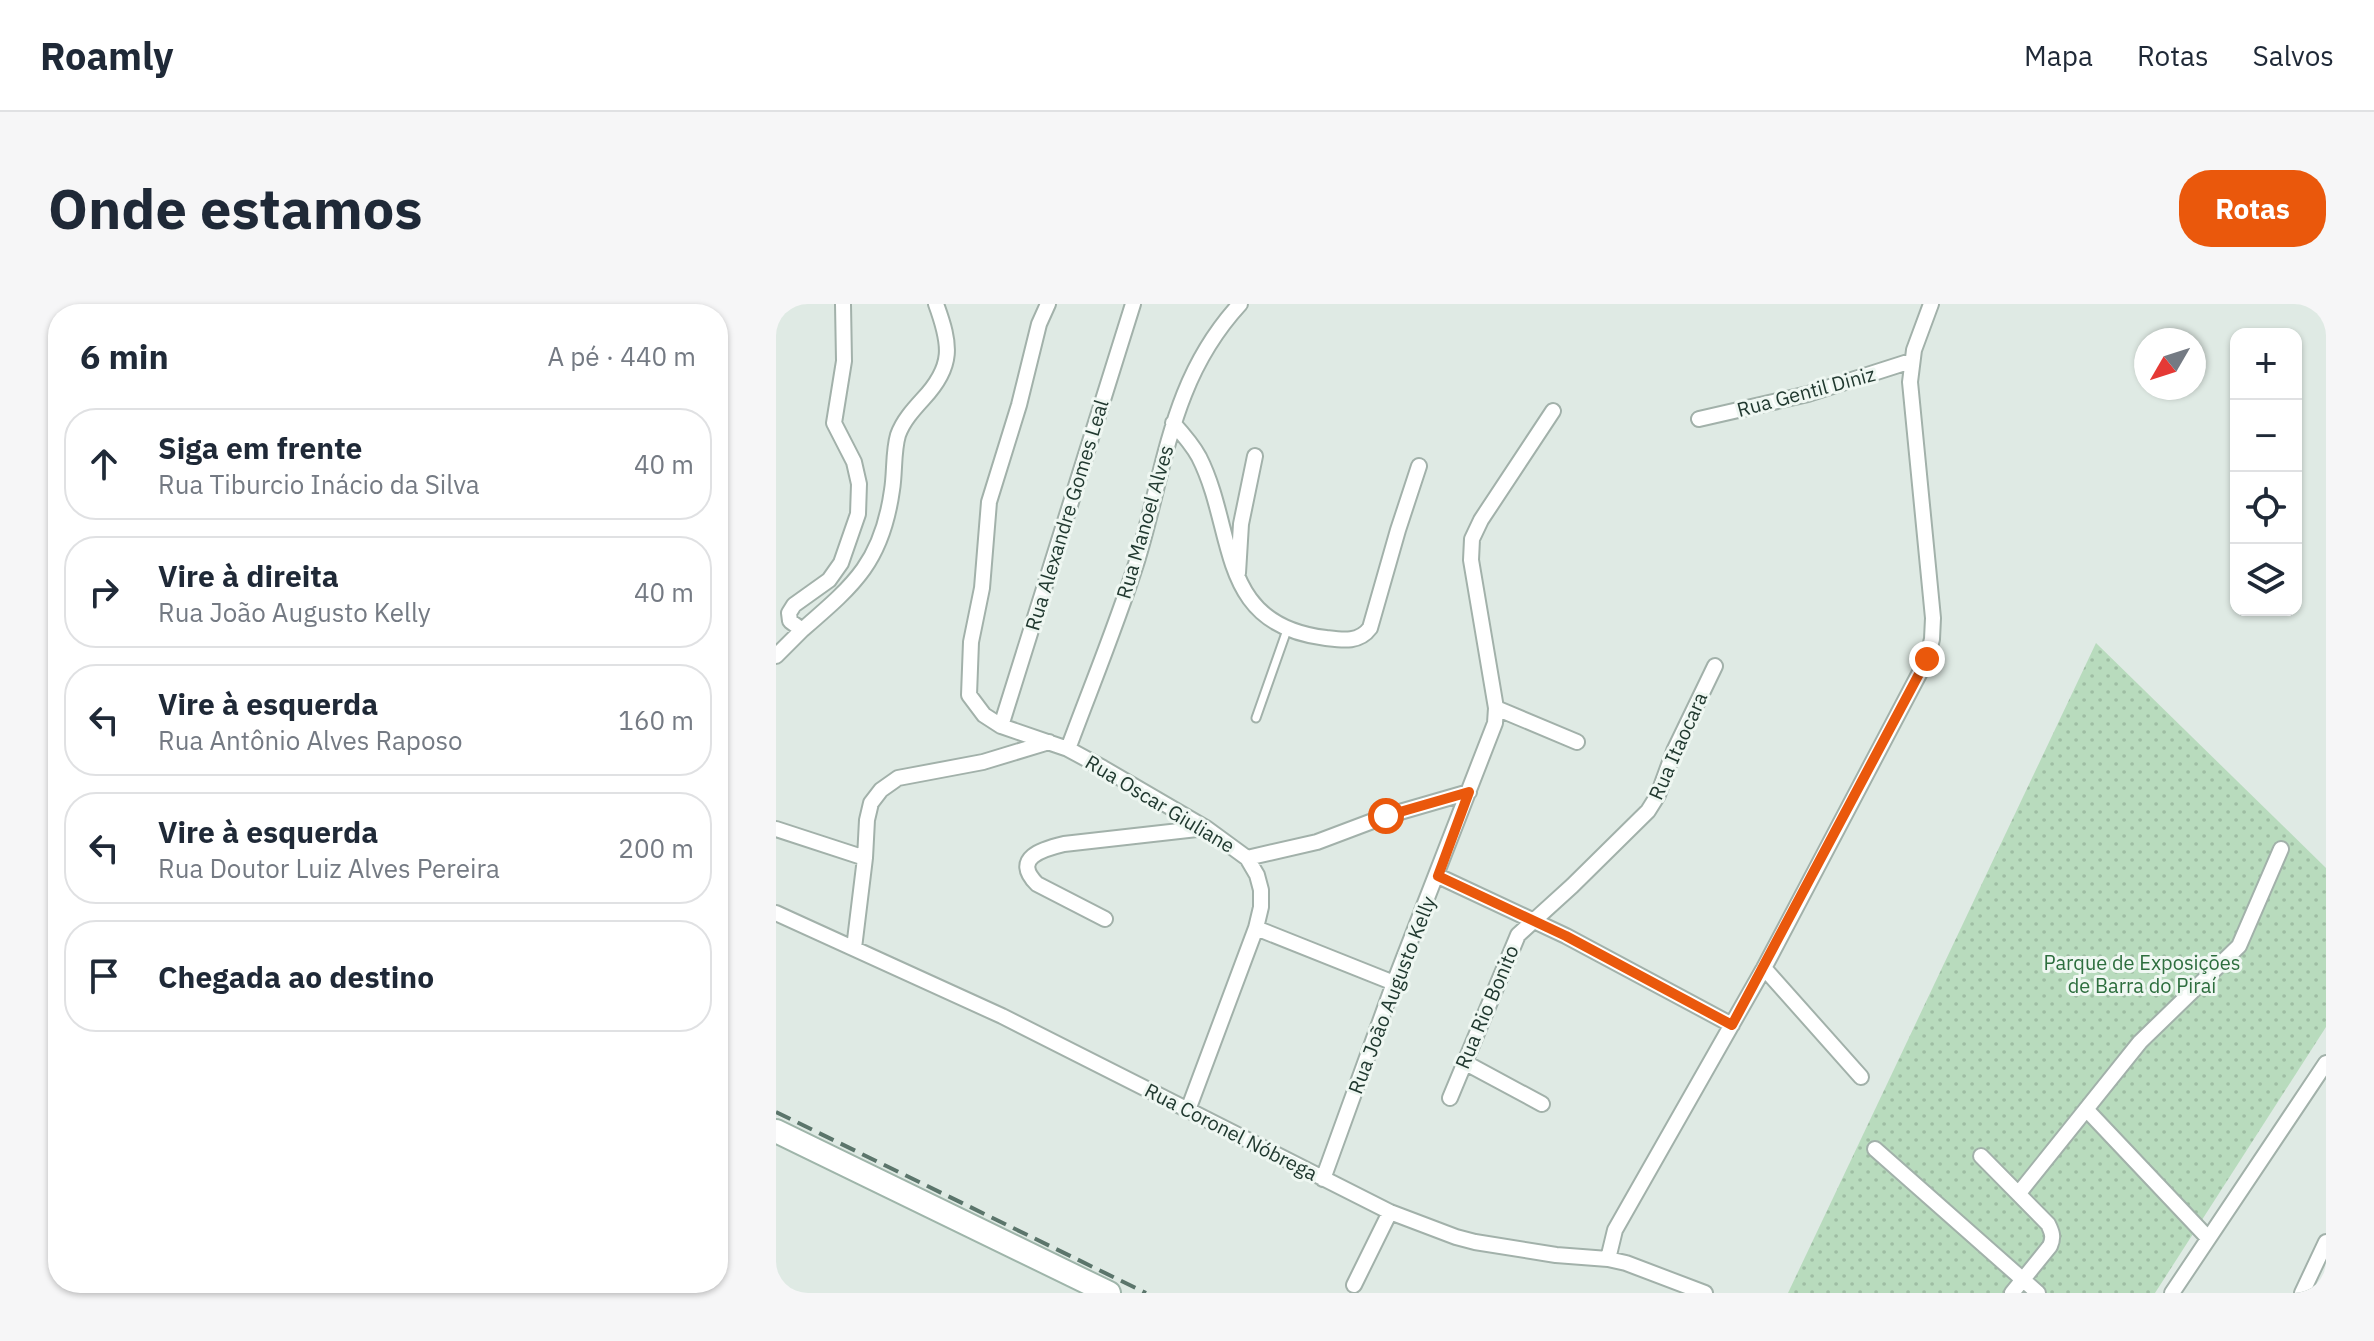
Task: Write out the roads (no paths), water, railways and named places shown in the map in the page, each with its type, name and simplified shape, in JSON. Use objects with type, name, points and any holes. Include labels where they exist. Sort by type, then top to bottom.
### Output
[{"type":"main road","points":[[776,1131],[1109,1293]]},
{"type":"street","points":[[802,630],[790,621],[789,613],[794,605],[829,580],[841,563],[858,514],[859,484],[854,462],[834,423],[844,361],[843,304]]},
{"type":"street","points":[[776,656],[854,584],[880,541],[892,489],[898,435],[905,420],[941,376],[948,359],[948,343],[936,304]]},
{"type":"street","points":[[1001,726],[974,706],[969,695],[971,642],[982,588],[989,502],[1019,405],[1039,324],[1048,304]]},
{"type":"street","name":"Rua Alexandre Gomes Leal","points":[[1001,726],[1133,304]]},
{"type":"street","name":"Rua Manoel Alves","points":[[1068,749],[1137,563],[1173,423],[1192,373],[1218,331],[1240,304]]},
{"type":"street","points":[[1608,1259],[1615,1230],[1764,968],[1918,679],[1932,639],[1933,618],[1910,382],[1911,361],[1931,304]]},
{"type":"street","name":"Rua Gentil Diniz","points":[[1699,419],[1808,394],[1911,361]]},
{"type":"street","name":"Rua João Augusto Kelly","points":[[1323,1179],[1394,983],[1492,736],[1496,708],[1471,560],[1472,539],[1481,520],[1553,411]]},
{"type":"street","points":[[1173,423],[1199,457],[1237,581],[1254,605],[1287,630],[1327,638],[1353,639],[1365,635],[1376,611],[1419,466]]},
{"type":"street","points":[[1237,581],[1241,524],[1255,456]]},
{"type":"street","name":"Rua Itaocara","points":[[1532,921],[1648,811],[1715,666]]},
{"type":"street","points":[[1496,708],[1577,742]]},
{"type":"street","name":"Rua Oscar Giuliane","points":[[1001,726],[1068,749],[1206,828],[1247,858],[1257,875],[1261,907],[1256,928],[1188,1110]]},
{"type":"street","points":[[854,948],[867,820],[871,803],[881,790],[898,778],[983,762],[1050,742]]},
{"type":"street","points":[[1247,858],[1317,842],[1386,816],[1469,792]]},
{"type":"street","points":[[1105,919],[1037,884],[1029,877],[1029,859],[1046,849],[1064,844],[1206,828]]},
{"type":"street","points":[[776,829],[865,858]]},
{"type":"street","points":[[2019,1193],[2140,1042],[2239,946],[2281,849]]},
{"type":"street","points":[[1438,876],[1575,941],[1732,1025]]},
{"type":"street","name":"Rua Coronel Nóbrega","points":[[776,913],[1002,1016],[1390,1212],[1475,1242],[1626,1263],[1705,1293]]},
{"type":"street","name":"Rua Rio Bonito","points":[[1450,1098],[1511,946],[1532,921]]},
{"type":"street","points":[[1256,928],[1394,983]]},
{"type":"street","points":[[1764,968],[1861,1077]]},
{"type":"street","points":[[1464,1062],[1542,1104]]},
{"type":"street","points":[[2172,1293],[2326,1063]]},
{"type":"street","points":[[2086,1109],[2208,1238]]},
{"type":"street","points":[[1875,1149],[2038,1293]]},
{"type":"street","points":[[1981,1156],[2048,1224],[2053,1238],[2012,1293]]},
{"type":"street","points":[[1354,1285],[1390,1212]]},
{"type":"street","points":[[2302,1293],[2326,1242]]},
{"type":"lane","points":[[1256,718],[1287,630]]},
{"type":"railway","points":[[776,1112],[1146,1293]]},
{"type":"park label","name":"Parque de Exposições de Barra do Piraí","points":[[2142,974]]}]
